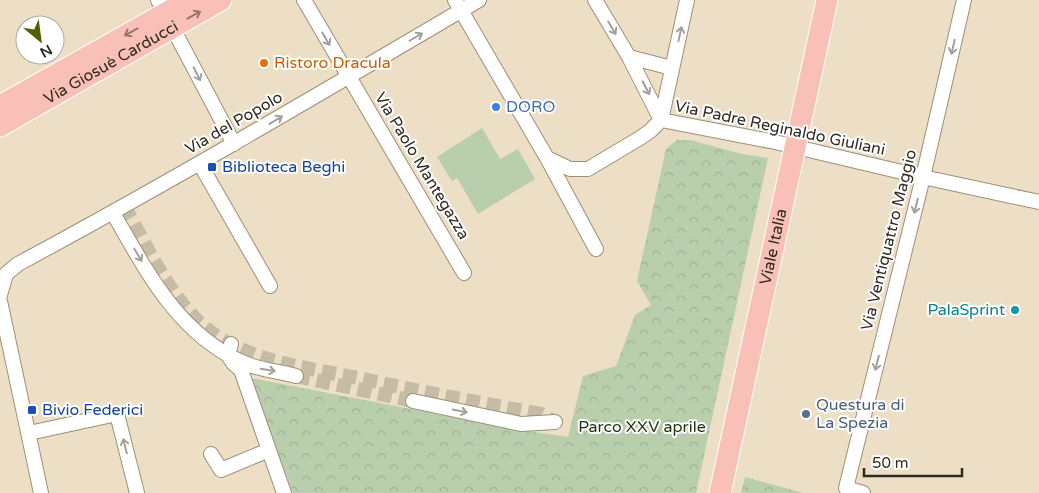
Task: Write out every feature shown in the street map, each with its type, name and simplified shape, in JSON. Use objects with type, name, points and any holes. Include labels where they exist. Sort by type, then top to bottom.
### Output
[{"type":"main road","name":"Via Giosuè Carducci","points":[[0,106],[189,0]]},
{"type":"main road","name":"Via Giosuè Carducci","points":[[0,126],[165,13],[221,0]]},
{"type":"main road","name":"Viale Italia","points":[[720,493],[828,0]]},
{"type":"street","name":"Via Paolo Mantegazza","points":[[304,0],[464,273]]},
{"type":"street","name":"Via del Popolo","points":[[3,274],[200,164],[348,77],[458,5],[479,0]]},
{"type":"street","points":[[595,0],[629,57],[661,120]]},
{"type":"street","points":[[547,158],[570,169],[588,169],[640,138],[661,120],[687,0]]},
{"type":"street","name":"Via Ventiquattro Maggio","points":[[863,493],[846,488],[923,177],[964,0]]},
{"type":"street","points":[[458,5],[547,158],[596,249]]},
{"type":"street","points":[[165,13],[234,144]]},
{"type":"street","points":[[629,57],[672,68]]},
{"type":"street","name":"Via Padre Reginaldo Giuliani","points":[[661,120],[796,147],[1039,202]]},
{"type":"street","points":[[200,164],[270,286]]},
{"type":"street","points":[[112,213],[162,294],[178,315],[194,331],[230,349],[256,368],[296,376]]},
{"type":"street","points":[[0,295],[3,274]]},
{"type":"street","points":[[0,301],[42,493]]},
{"type":"street","points":[[230,349],[233,363],[241,370],[284,493]]},
{"type":"street","points":[[412,401],[521,424],[555,422]]},
{"type":"street","points":[[29,433],[117,414],[137,493]]},
{"type":"street","points":[[211,454],[221,470],[269,450]]},
{"type":"green space","points":[[482,128],[500,159],[518,149],[535,179],[478,214],[457,178],[452,181],[437,157]]},
{"type":"green space","name":"Parco XXV aprile","points":[[677,140],[690,140],[742,154],[768,158],[696,493],[293,493],[251,378],[508,428],[568,437],[583,376],[616,366],[635,315],[651,305],[637,281],[666,149]]},
{"type":"green space","points":[[745,477],[803,493],[741,493]]},
{"type":"tunnel","points":[[124,206],[156,264],[184,306],[212,333],[231,344],[252,353],[296,366],[541,414],[555,422],[556,417]]},
{"type":"tunnel","points":[[296,376],[413,401]]},
{"type":"place","name":"Ristoro Dracula","points":[[264,63]]},
{"type":"place","name":"DORO","points":[[496,107]]},
{"type":"place","name":"Biblioteca Beghi","points":[[212,167]]},
{"type":"place","name":"PalaSprint","points":[[1015,310]]},
{"type":"place","name":"Bivio Federici","points":[[32,410]]},
{"type":"place","name":"Questura di La Spezia","points":[[806,414]]}]
